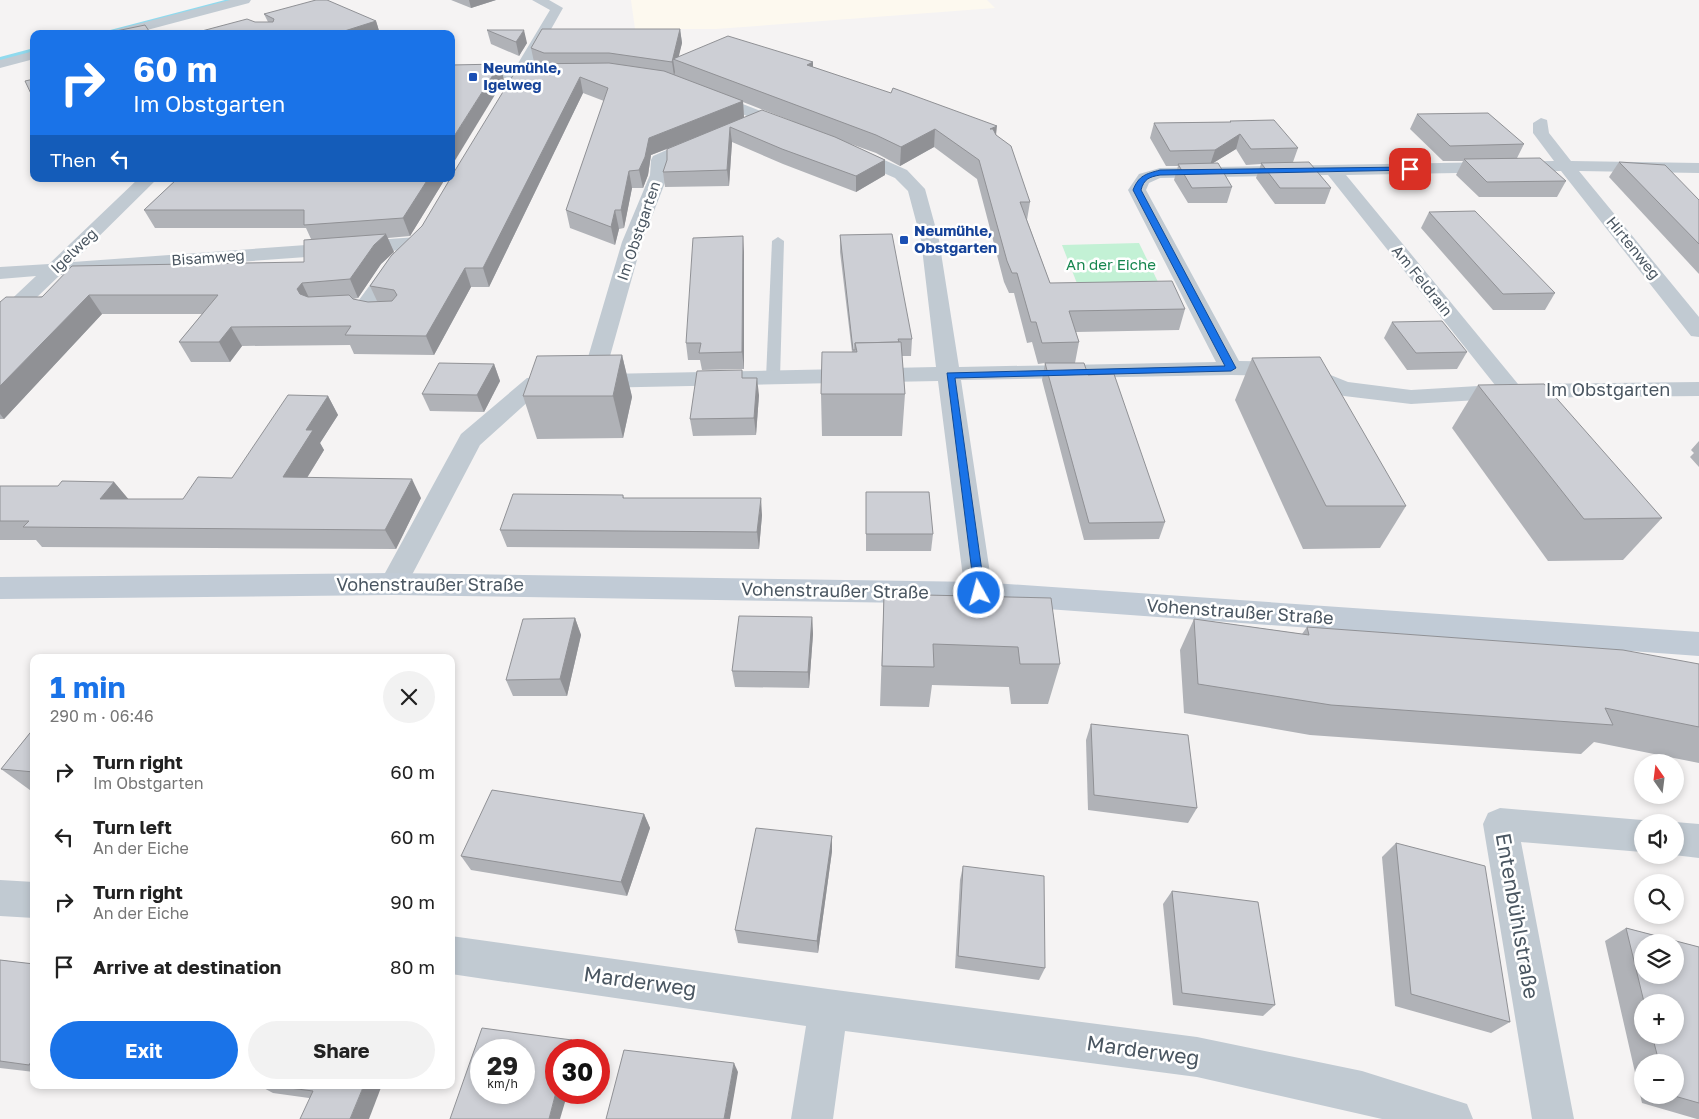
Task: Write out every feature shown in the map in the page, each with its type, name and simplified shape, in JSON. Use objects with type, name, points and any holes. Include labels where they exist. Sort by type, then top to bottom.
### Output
[{"type":"main road","name":"Vohenstraußer Straße","points":[[0,588],[393,584],[979,593],[1699,644]]},
{"type":"street","points":[[131,30],[245,0]]},
{"type":"street","points":[[503,99],[557,8],[538,0]]},
{"type":"street","points":[[216,8],[232,15]]},
{"type":"street","points":[[0,64],[30,56]]},
{"type":"street","points":[[455,74],[565,74]]},
{"type":"street","points":[[695,91],[807,135]]},
{"type":"street","name":"Im Obstgarten","points":[[592,381],[632,242],[658,175],[659,160],[726,131],[762,118]]},
{"type":"street","name":"Hirtenweg","points":[[1542,123],[1541,133],[1699,331]]},
{"type":"street","points":[[833,145],[901,174],[916,190],[930,240],[979,593]]},
{"type":"street","points":[[1231,368],[1137,190],[1140,181],[1145,176],[1160,173],[1566,166],[1699,168]]},
{"type":"street","name":"Am Feldrain","points":[[1333,170],[1512,391]]},
{"type":"street","name":"Igelweg","points":[[0,322],[145,182]]},
{"type":"street","name":"Bisamweg","points":[[0,274],[422,234],[390,269],[364,306]]},
{"type":"street","points":[[318,308],[364,306],[369,312],[385,313]]},
{"type":"street","name":"Im Obstgarten","points":[[393,584],[470,440],[535,383],[1231,368],[1298,369],[1344,390],[1411,396],[1512,391],[1699,390]]},
{"type":"street","name":"Entenbühlstraße","points":[[1553,1119],[1500,824],[1634,835]]},
{"type":"street","points":[[1684,840],[1699,841]]},
{"type":"street","points":[[0,898],[30,900]]},
{"type":"street","name":"Marderweg","points":[[455,956],[828,1010],[1197,1057],[1362,1092],[1452,1119]]},
{"type":"street","points":[[812,1119],[828,1010]]},
{"type":"lane","points":[[773,378],[778,241]]},
{"type":"shaded area","points":[[631,0],[987,0],[995,8],[716,29],[635,29]]},
{"type":"green space","name":"An der Eiche","points":[[1139,243],[1159,284],[1078,286],[1062,245]]},
{"type":"building","points":[[316,0],[327,0],[376,21],[348,30],[206,30],[247,19],[255,22],[273,22],[274,19],[264,14]]},
{"type":"building","points":[[145,25],[148,30],[121,30]]},
{"type":"building","points":[[542,29],[680,29],[672,62],[609,53],[544,53],[531,48]]},
{"type":"building","points":[[487,30],[524,30],[516,42]]},
{"type":"building","points":[[728,36],[813,62],[807,65],[891,93],[893,88],[997,126],[990,129],[993,129],[996,135],[1011,146],[1030,202],[1020,202],[1050,283],[1172,281],[1185,309],[1069,311],[1079,342],[1042,343],[1036,322],[1031,322],[1017,273],[1012,273],[1007,261],[979,160],[935,129],[901,147],[876,135],[673,59]]},
{"type":"building","points":[[609,63],[664,71],[743,101],[649,138],[645,157],[639,170],[629,171],[621,210],[615,210],[611,227],[566,210],[608,88],[580,77],[483,268],[465,268],[426,336],[345,335],[351,326],[231,327],[219,342],[179,342],[218,295],[89,295],[0,386],[0,302],[6,297],[42,297],[72,266],[304,262],[304,240],[386,234],[374,245],[350,279],[302,283],[297,289],[300,294],[308,297],[349,295],[353,299],[368,302],[392,301],[397,295],[394,290],[370,286],[391,256],[422,226],[448,182],[455,182],[455,170],[520,64]]},
{"type":"building","points":[[500,64],[455,135],[455,65]]},
{"type":"building","points":[[30,80],[30,92],[25,81]]},
{"type":"building","points":[[762,110],[835,137],[885,160],[856,176],[782,149],[730,127],[727,170],[663,172],[667,160],[667,149]]},
{"type":"building","points":[[1488,113],[1524,144],[1450,146],[1417,114]]},
{"type":"building","points":[[1274,120],[1298,148],[1251,149],[1240,134],[1215,150],[1170,151],[1154,123],[1231,122]]},
{"type":"building","points":[[1540,158],[1566,181],[1487,182],[1464,159]]},
{"type":"building","points":[[1309,162],[1331,188],[1280,188],[1261,163]]},
{"type":"building","points":[[1619,162],[1665,165],[1699,200],[1699,244]]},
{"type":"building","points":[[1218,163],[1232,187],[1192,188],[1178,164]]},
{"type":"building","points":[[174,182],[426,182],[403,218],[304,225],[304,210],[144,210]]},
{"type":"building","points":[[1475,211],[1555,293],[1503,294],[1429,212]]},
{"type":"building","points":[[892,234],[912,339],[898,339],[899,342],[855,343],[855,350],[853,350],[840,235]]},
{"type":"building","points":[[743,236],[742,352],[699,353],[701,343],[686,343],[693,238]]},
{"type":"building","points":[[1442,321],[1467,352],[1416,353],[1392,322]]},
{"type":"building","points":[[901,342],[905,394],[821,394],[822,352],[857,352],[855,343]]},
{"type":"building","points":[[622,355],[613,396],[523,396],[537,356]]},
{"type":"building","points":[[1320,357],[1406,506],[1326,506],[1252,358]]},
{"type":"building","points":[[439,363],[494,364],[477,395],[422,394]]},
{"type":"building","points":[[1045,363],[1084,363],[1088,375],[1114,374],[1165,522],[1089,523]]},
{"type":"building","points":[[742,370],[742,378],[757,378],[754,418],[690,419],[697,371]]},
{"type":"building","points":[[1544,384],[1662,518],[1584,519],[1478,385]]},
{"type":"building","points":[[288,395],[328,396],[306,430],[313,430],[283,477],[412,479],[385,530],[23,527],[29,521],[0,521],[0,486],[58,486],[62,481],[114,482],[100,499],[183,499],[198,477],[232,478]]},
{"type":"building","points":[[866,492],[929,492],[933,534],[866,534]]},
{"type":"building","points":[[513,494],[623,495],[623,498],[761,498],[757,532],[500,530]]},
{"type":"building","points":[[884,594],[1051,598],[1060,664],[1020,664],[1018,647],[933,644],[934,667],[882,666]]},
{"type":"building","points":[[739,616],[812,617],[808,672],[732,671]]},
{"type":"building","points":[[575,618],[560,679],[506,680],[523,619]]},
{"type":"building","points":[[1194,619],[1309,635],[1307,627],[1623,650],[1699,664],[1699,727],[1605,708],[1613,725],[1331,705],[1198,684]]},
{"type":"building","points":[[1091,724],[1188,735],[1197,808],[1094,795]]},
{"type":"building","points":[[30,733],[30,772],[1,769]]},
{"type":"building","points":[[492,790],[644,814],[621,882],[461,856]]},
{"type":"building","points":[[756,828],[832,836],[817,941],[735,930]]},
{"type":"building","points":[[1396,843],[1485,866],[1510,1022],[1411,994]]},
{"type":"building","points":[[963,866],[1044,876],[1045,968],[958,956]]},
{"type":"building","points":[[1172,891],[1258,902],[1275,1005],[1182,993]]},
{"type":"building","points":[[1626,928],[1649,934],[1634,934],[1634,961]]},
{"type":"building","points":[[1684,943],[1699,947],[1699,1103],[1684,1099],[1684,1054],[1657,1054],[1654,1044],[1684,1044],[1684,994],[1642,994],[1640,984],[1684,984]]},
{"type":"building","points":[[0,960],[30,964],[30,1063],[29,1065],[0,1061]]},
{"type":"building","points":[[482,1028],[564,1039],[545,1039],[545,1104],[553,1104],[549,1119],[450,1119],[470,1062],[470,1104],[535,1104],[535,1039],[478,1039]]},
{"type":"building","points":[[624,1050],[734,1063],[724,1119],[606,1119]]},
{"type":"building","points":[[297,1089],[362,1089],[350,1119],[300,1119],[313,1091]]},
{"type":"waterway","points":[[114,30],[231,0]]},
{"type":"waterway","points":[[0,59],[30,51]]},
{"type":"place","name":"Neumühle, Igelweg","points":[[473,77]]},
{"type":"place","name":"Neumühle, Obstgarten","points":[[904,240]]},
{"type":"route","points":[[979,593],[950,375],[1231,368],[1137,190],[1140,181],[1145,176],[1160,173],[1410,169]]}]
